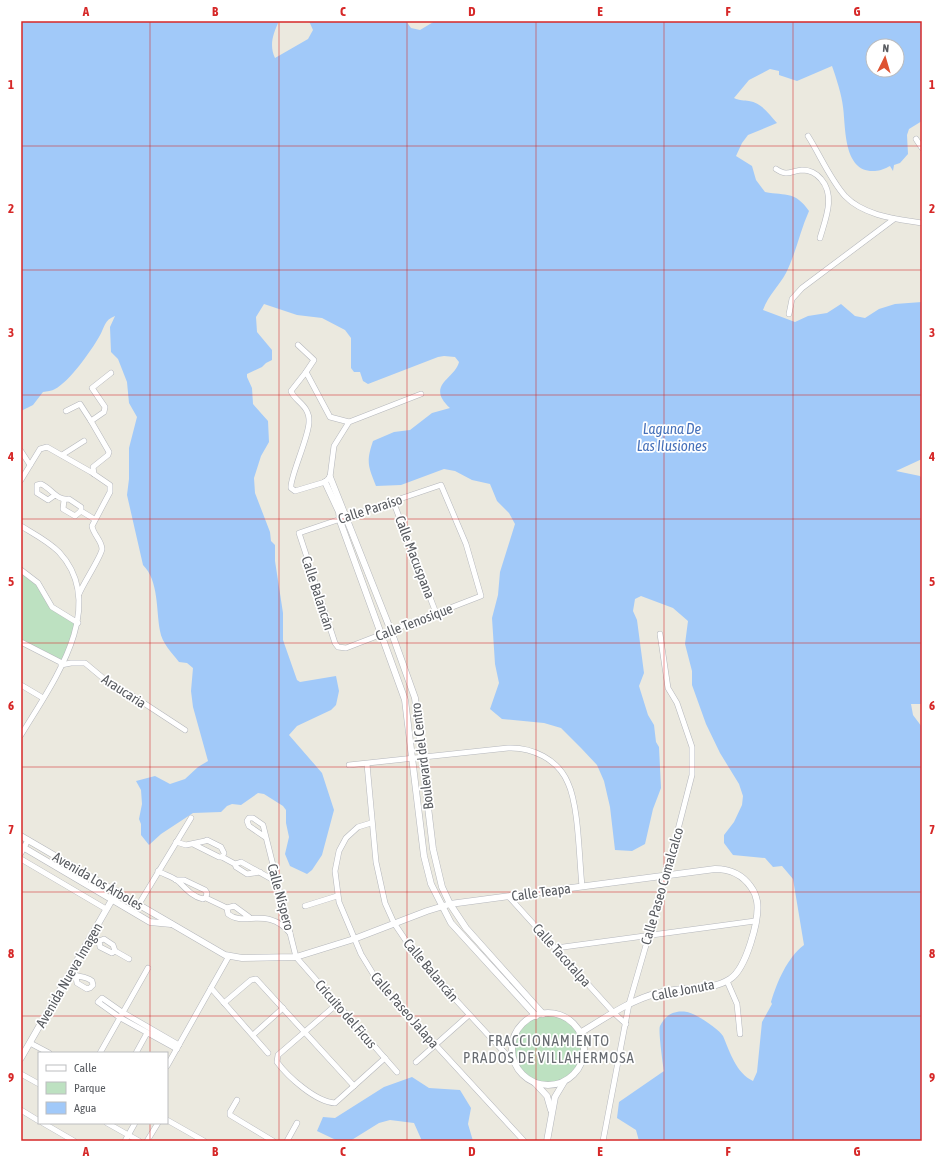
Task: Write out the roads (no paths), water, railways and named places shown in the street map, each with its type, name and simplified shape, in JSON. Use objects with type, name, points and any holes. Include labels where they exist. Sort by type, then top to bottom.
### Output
[{"type":"street","points":[[808,136],[834,180],[846,196],[855,204],[894,219],[922,223]]},
{"type":"street","points":[[916,139],[922,148]]},
{"type":"street","points":[[776,169],[786,174],[799,170],[810,171],[819,177],[826,185],[828,191],[828,202],[820,238]]},
{"type":"street","points":[[826,185],[834,180]]},
{"type":"street","points":[[789,314],[792,299],[802,288],[894,219]]},
{"type":"street","points":[[298,345],[314,360],[291,391],[293,395],[304,405],[309,422],[298,463],[290,484],[293,490],[295,491],[328,479],[334,446],[349,422]]},
{"type":"street","points":[[306,372],[330,417],[349,422],[421,394]]},
{"type":"street","points":[[91,421],[105,409],[92,390],[92,386],[111,373]]},
{"type":"street","points":[[66,411],[80,404],[109,452],[108,456],[93,467],[94,474]]},
{"type":"street","points":[[62,455],[84,441]]},
{"type":"street","points":[[21,479],[43,447],[47,447],[108,483],[110,488],[109,495],[94,519],[93,530],[102,547],[102,551],[78,595]]},
{"type":"street","points":[[21,451],[30,465]]},
{"type":"street","name":"Boulevard del Centro","points":[[328,479],[340,508],[346,516],[391,631],[415,698],[421,757],[439,878],[450,904],[466,928],[540,1015]]},
{"type":"street","points":[[56,496],[48,500],[37,493],[37,485],[41,484],[46,486],[52,490],[56,496],[64,500],[69,499],[81,507],[81,511],[94,519]]},
{"type":"street","name":"Calle Paraíso","points":[[299,533],[441,485],[465,541],[480,590]]},
{"type":"street","points":[[64,500],[63,509],[75,516],[81,511]]},
{"type":"street","name":"Calle Macuspana","points":[[393,501],[436,613]]},
{"type":"street","name":"Boulevard del Centro","points":[[340,508],[339,519],[406,700],[424,856],[429,880],[441,906],[453,926],[540,1015]]},
{"type":"street","points":[[21,734],[62,664],[78,623],[78,595],[71,568],[60,553],[44,540],[22,528]]},
{"type":"street","name":"Calle Balancán","points":[[299,533],[335,643],[342,648]]},
{"type":"street","points":[[21,570],[38,583],[54,609],[78,623]]},
{"type":"street","name":"Calle Tenosique","points":[[342,648],[478,598],[481,596],[480,590]]},
{"type":"street","name":"Calle Paseo Comalcalco","points":[[602,1141],[629,1004],[666,876],[690,785],[693,757],[692,747],[676,700],[668,688],[660,634]]},
{"type":"street","points":[[21,642],[62,664]]},
{"type":"street","name":"Araucaria","points":[[62,664],[85,663],[115,688],[130,694],[184,730]]},
{"type":"street","points":[[21,686],[43,698]]},
{"type":"street","points":[[349,765],[521,748],[533,751],[550,761],[564,775],[570,789],[582,886]]},
{"type":"street","name":"Calle Balancán","points":[[367,764],[371,823],[381,886],[394,923],[415,954],[516,1065]]},
{"type":"street","points":[[139,904],[190,818]]},
{"type":"street","name":"Calle Paseo Jalapa","points":[[371,823],[354,829],[340,847],[335,871],[337,896],[354,939],[375,978],[524,1141]]},
{"type":"street","name":"Avenida Los Árboles","points":[[21,836],[229,956],[264,958],[296,957]]},
{"type":"street","name":"Calle Níspero","points":[[266,837],[296,957]]},
{"type":"street","points":[[22,849],[28,840]]},
{"type":"street","points":[[176,842],[184,845],[209,841],[223,848],[224,853],[222,857]]},
{"type":"street","points":[[193,844],[235,864],[236,867],[246,874],[260,872]]},
{"type":"street","name":"Avenida Los Árboles","points":[[22,849],[48,862],[150,922],[175,925]]},
{"type":"street","points":[[48,862],[52,854]]},
{"type":"street","points":[[21,860],[106,909]]},
{"type":"street","points":[[235,864],[238,861],[241,862],[277,882]]},
{"type":"street","name":"Calle Teapa","points":[[296,957],[354,939],[394,923],[450,904],[718,869],[728,870],[739,875],[749,884],[756,896],[757,909],[755,921]]},
{"type":"street","points":[[158,871],[176,880],[189,892],[201,899],[206,898],[227,908],[234,906],[249,917]]},
{"type":"street","points":[[176,880],[184,880],[205,890],[207,893],[206,898]]},
{"type":"street","name":"Avenida Nueva Imagen","points":[[21,1058],[117,891]]},
{"type":"street","points":[[305,906],[337,896]]},
{"type":"street","name":"Calle Tacotalpa","points":[[509,897],[614,1013],[626,1024]]},
{"type":"street","points":[[227,908],[228,914],[234,918],[241,919],[261,917],[275,921],[291,934]]},
{"type":"street","points":[[556,948],[649,934],[755,921]]},
{"type":"street","name":"Calle Jonuta","points":[[580,1033],[629,1004],[658,993],[714,985],[727,980],[737,972],[744,962],[755,921]]},
{"type":"street","points":[[91,936],[99,941],[100,947],[112,953],[115,951]]},
{"type":"street","points":[[99,941],[104,939],[112,943],[115,951],[129,959]]},
{"type":"street","points":[[168,1064],[229,956]]},
{"type":"street","name":"Cricuito del Ficus","points":[[296,957],[397,1072]]},
{"type":"street","points":[[101,1052],[123,1016],[148,968]]},
{"type":"street","points":[[70,973],[76,977]]},
{"type":"street","points":[[224,1003],[255,979],[306,1031],[354,1086]]},
{"type":"street","points":[[727,980],[737,1004],[740,1034]]},
{"type":"street","points":[[211,988],[268,1053]]},
{"type":"street","points":[[337,1004],[277,1057],[277,1062],[287,1074],[302,1087],[334,1103],[385,1058]]},
{"type":"street","points":[[253,1035],[283,1008]]},
{"type":"street","points":[[416,1062],[469,1015]]},
{"type":"street","points":[[547,1141],[557,1092],[564,1081],[576,1072],[583,1058],[584,1045],[580,1033],[571,1022],[563,1017],[540,1015],[524,1023],[515,1035],[512,1048],[516,1065],[523,1075],[535,1082],[548,1085],[564,1081]]},
{"type":"street","points":[[123,1016],[178,1047]]},
{"type":"street","points":[[136,1052],[146,1030]]},
{"type":"street","points":[[30,1042],[47,1052]]},
{"type":"street","points":[[21,1074],[38,1083]]},
{"type":"street","points":[[535,1082],[547,1096],[552,1115]]},
{"type":"street","points":[[237,1100],[230,1112],[230,1115],[273,1141]]},
{"type":"street","points":[[21,1110],[38,1120]]},
{"type":"street","points":[[168,1121],[204,1141]]},
{"type":"street","points":[[287,1141],[297,1123]]},
{"type":"street","points":[[45,1124],[74,1141]]},
{"type":"street","points":[[109,1124],[139,1141]]},
{"type":"street","points":[[125,1141],[134,1124]]},
{"type":"street","points":[[147,1141],[157,1124]]},
{"type":"water","name":"Laguna De Las Ilusiones","points":[[21,21],[279,21],[272,40],[272,49],[275,58],[308,39],[313,30],[309,21],[406,21],[411,28],[420,30],[435,21],[922,21],[922,121],[909,129],[907,135],[908,154],[900,163],[894,165],[893,171],[890,166],[877,171],[865,170],[857,165],[852,157],[848,148],[843,107],[832,66],[797,81],[779,75],[779,71],[770,69],[749,80],[734,98],[758,104],[765,109],[777,123],[748,135],[742,143],[736,156],[752,166],[756,180],[765,192],[785,194],[795,197],[809,211],[793,258],[786,273],[768,299],[763,310],[795,322],[808,316],[827,313],[841,304],[855,316],[865,318],[879,309],[895,304],[922,302],[922,459],[896,471],[920,476],[922,479],[922,704],[911,704],[913,715],[922,727],[921,1141],[639,1141],[636,1130],[617,1118],[619,1102],[664,1071],[660,1040],[660,1026],[665,1018],[675,1012],[691,1013],[717,1029],[723,1036],[731,1055],[742,1073],[753,1081],[757,1072],[762,1022],[772,1004],[773,994],[783,971],[798,950],[804,945],[793,879],[782,866],[773,867],[765,858],[733,855],[724,843],[724,835],[734,822],[742,805],[743,796],[739,784],[720,753],[706,724],[692,685],[692,671],[685,644],[688,621],[673,608],[641,596],[635,599],[633,611],[637,620],[644,673],[639,686],[648,715],[654,725],[656,742],[659,747],[661,788],[653,809],[645,844],[632,851],[615,850],[610,807],[604,781],[597,765],[561,728],[544,723],[502,719],[490,709],[499,683],[495,664],[492,618],[498,595],[500,572],[515,524],[509,513],[497,501],[490,484],[472,480],[455,471],[444,469],[401,485],[376,486],[369,464],[369,454],[373,441],[394,432],[410,430],[432,413],[450,408],[440,394],[441,388],[459,362],[455,357],[438,357],[368,384],[363,381],[360,372],[354,372],[351,368],[351,338],[345,330],[322,318],[297,315],[264,304],[256,317],[257,332],[272,350],[272,360],[262,367],[247,374],[252,388],[253,404],[268,421],[269,442],[261,456],[254,478],[255,493],[270,532],[271,541],[275,545],[275,561],[283,613],[283,640],[297,680],[300,682],[336,676],[339,691],[336,705],[331,710],[297,726],[289,735],[322,773],[334,810],[322,855],[312,870],[307,874],[290,866],[285,854],[289,837],[286,823],[286,810],[283,806],[264,794],[258,793],[241,805],[232,804],[227,806],[221,812],[193,813],[161,834],[149,845],[141,835],[141,824],[139,819],[142,804],[141,790],[136,781],[155,776],[170,784],[185,779],[198,767],[208,761],[193,707],[191,691],[193,668],[187,663],[179,662],[168,648],[161,635],[154,587],[152,579],[143,565],[127,495],[129,479],[129,448],[137,417],[129,403],[127,382],[118,359],[111,352],[110,327],[115,316],[107,322],[91,350],[67,380],[54,390],[43,392],[33,405],[21,411]]},
{"type":"water","points":[[412,1077],[429,1088],[460,1090],[471,1108],[468,1124],[473,1141],[422,1141],[414,1123],[390,1120],[379,1123],[350,1141],[338,1141],[317,1131],[323,1117],[335,1118],[384,1087]]},
{"type":"district","name":"FRACCIONAMIENTO PRADOS DE VILLAHERMOSA","points":[[549,1050]]}]
